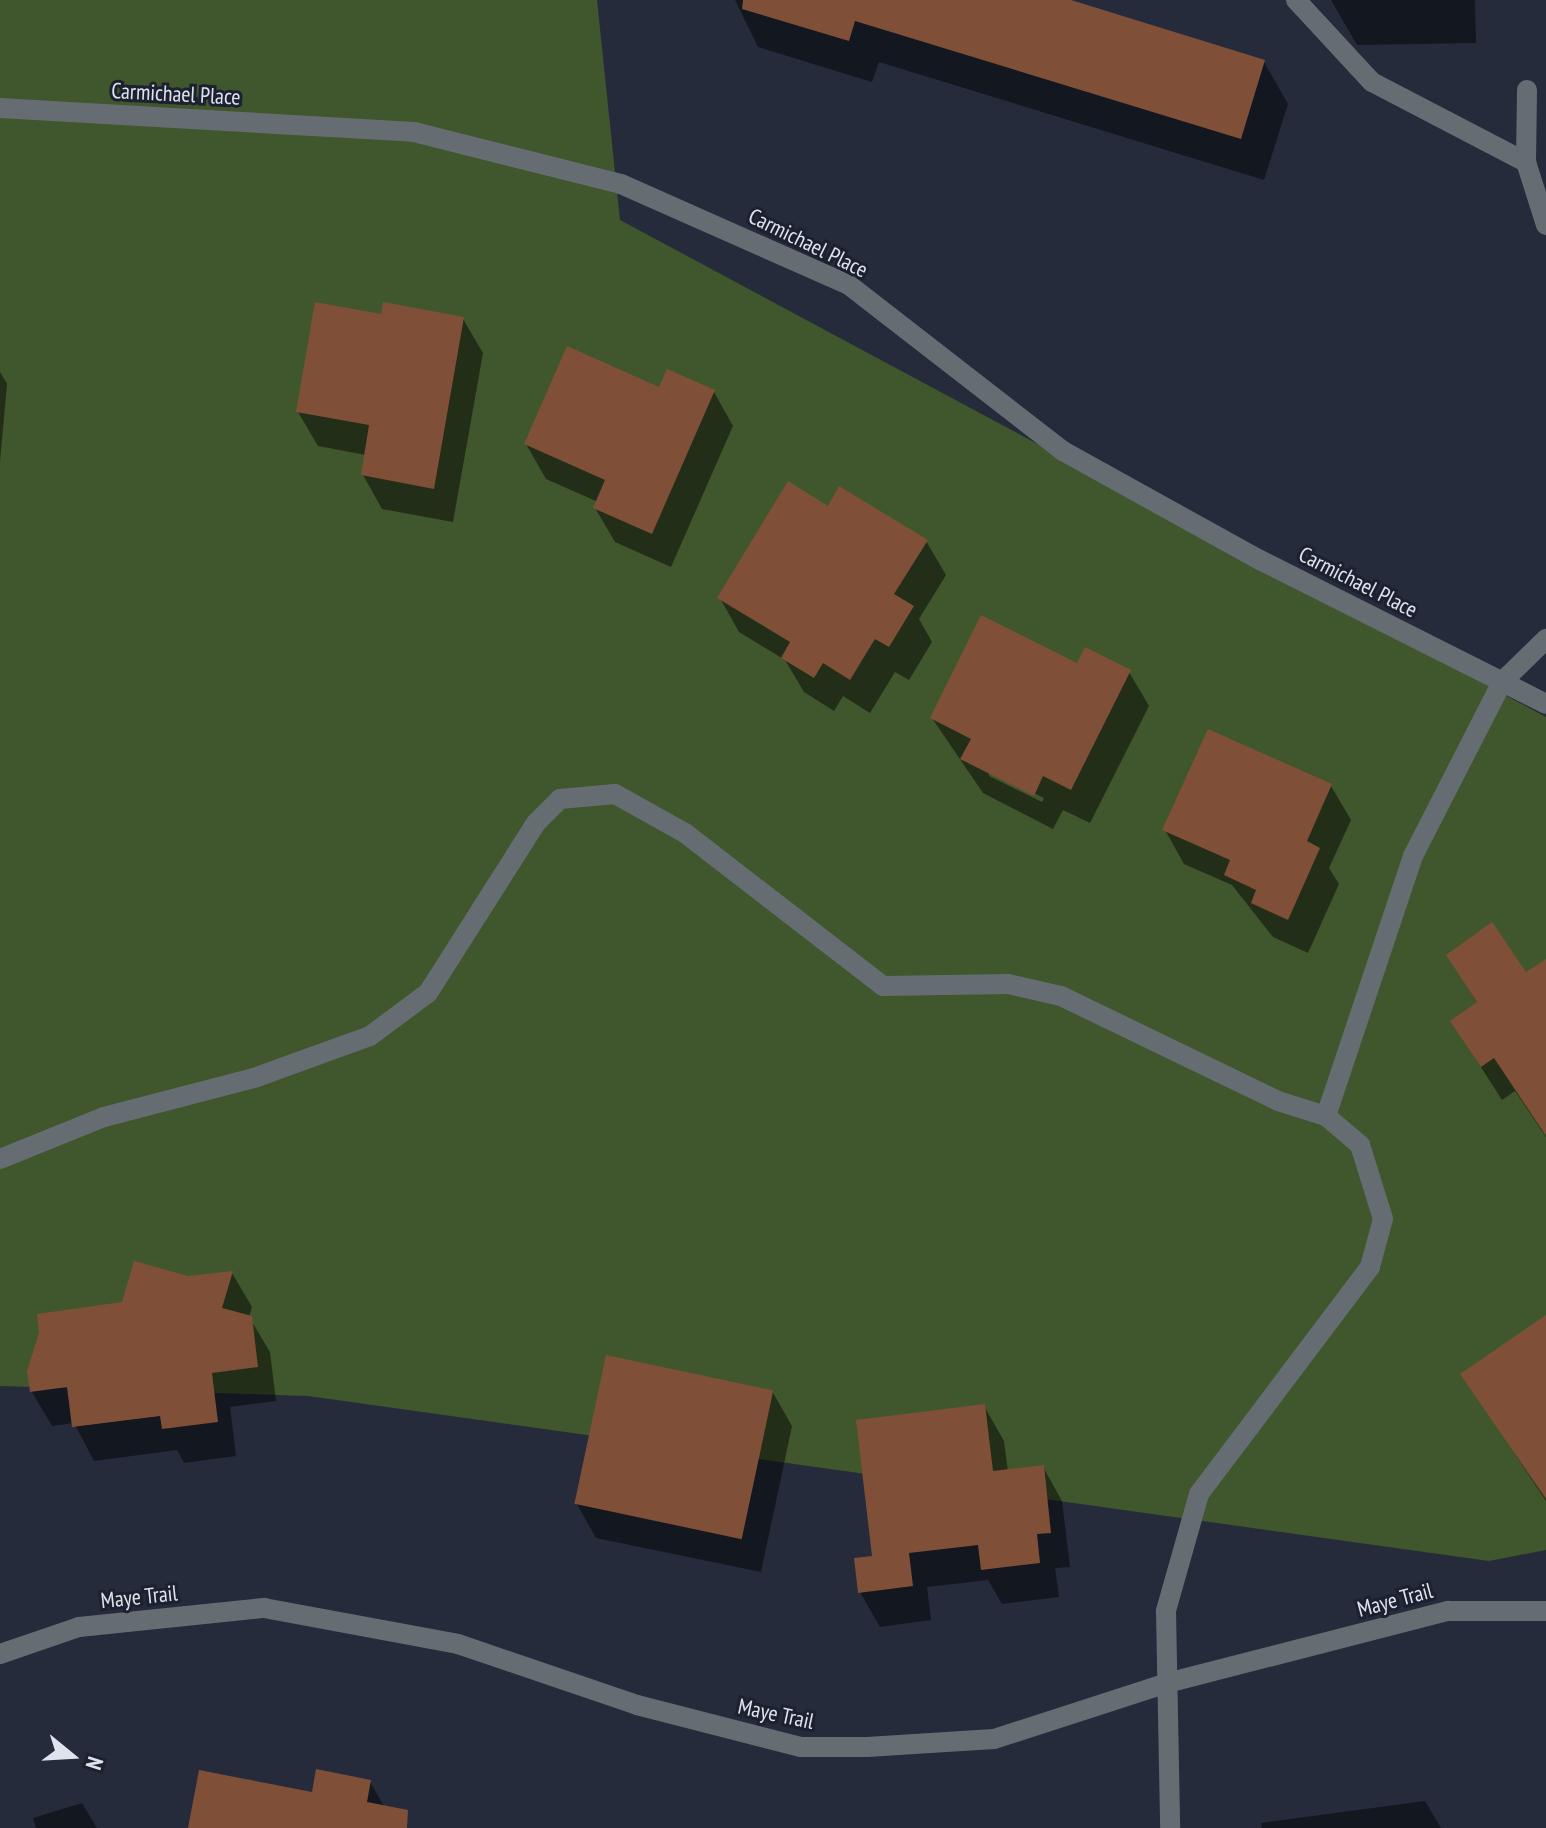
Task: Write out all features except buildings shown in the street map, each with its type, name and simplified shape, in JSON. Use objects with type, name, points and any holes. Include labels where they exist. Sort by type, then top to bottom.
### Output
[{"type":"street","points":[[1296,0],[1372,82],[1526,162]]},
{"type":"street","points":[[1527,90],[1526,162],[1546,225]]},
{"type":"street","name":"Carmichael Place","points":[[0,108],[414,132],[621,184],[849,285],[1063,451],[1260,560],[1546,704]]},
{"type":"street","points":[[1326,1116],[1413,856],[1502,682],[1546,639]]},
{"type":"street","points":[[0,1159],[104,1117],[254,1078],[370,1036],[428,993],[536,823],[560,799],[615,794],[685,833],[883,986],[1008,984],[1061,996],[1278,1101],[1326,1116],[1360,1145],[1383,1219],[1370,1267],[1199,1494],[1166,1611],[1170,1828]]},
{"type":"street","name":"Maye Trail","points":[[0,1654],[79,1627],[264,1608],[458,1644],[637,1705],[800,1747],[994,1739],[1167,1683],[1448,1611],[1546,1611]]},
{"type":"green space","points":[[0,0],[597,0],[620,220],[1546,717],[1546,1550],[1489,1561],[308,1396],[0,1386]]}]
